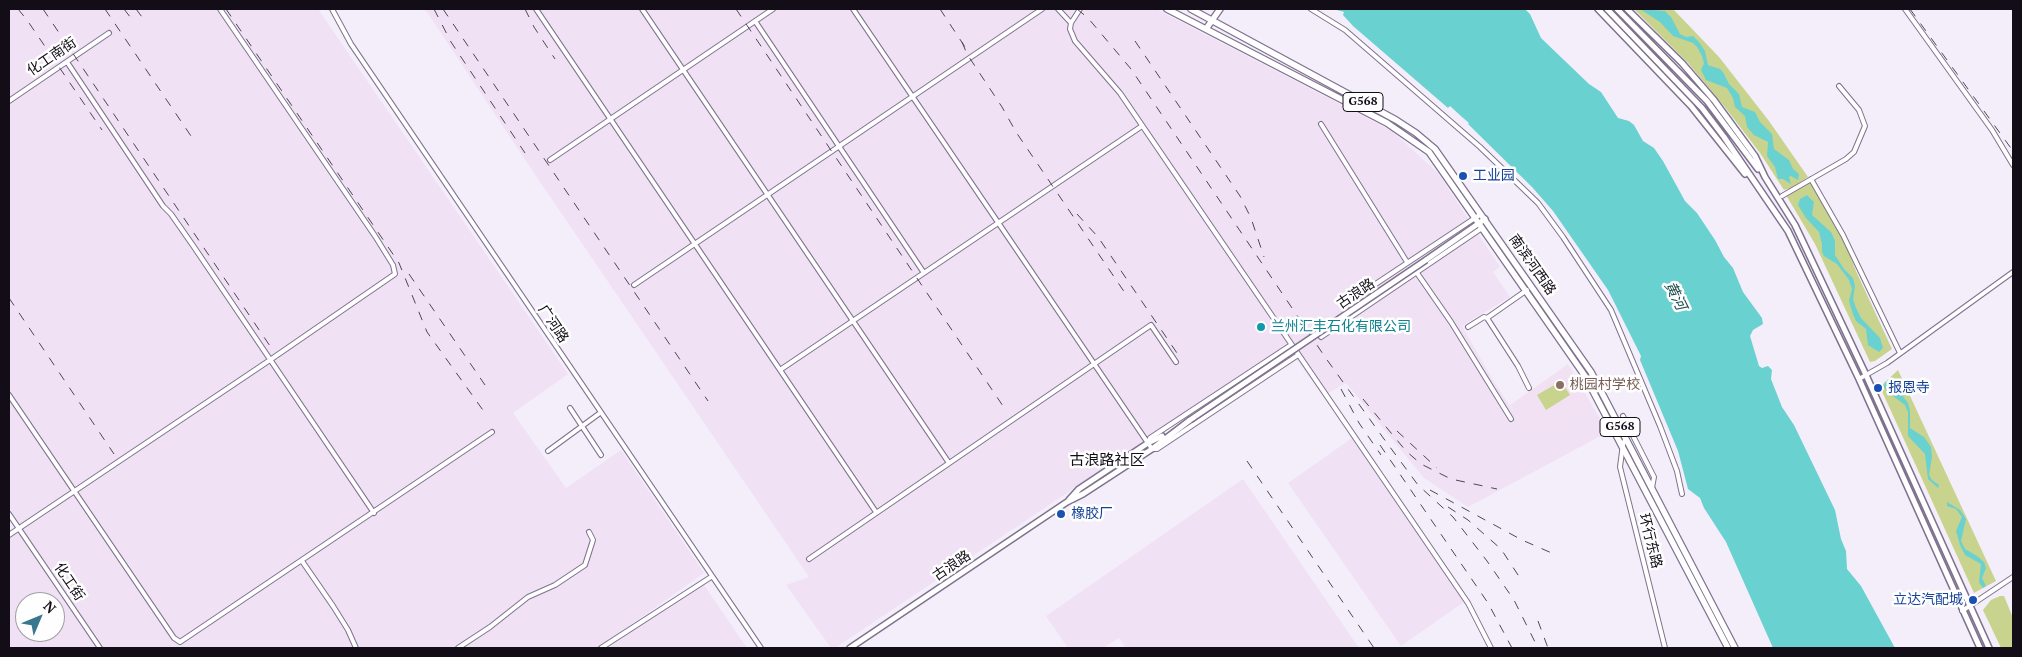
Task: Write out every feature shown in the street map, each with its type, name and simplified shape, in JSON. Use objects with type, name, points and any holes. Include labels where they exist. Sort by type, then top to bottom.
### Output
[{"type":"highway","name":"南滨河西路","points":[[1167,9],[1387,123],[1429,152],[1482,221],[1591,372],[1728,648]]},
{"type":"highway","name":"南滨河西路","points":[[1191,9],[1416,133],[1435,149],[1585,376],[1652,490],[1735,648]]},
{"type":"highway","points":[[1206,29],[1220,9]]},
{"type":"main road","points":[[1598,9],[1691,106],[1739,165],[1757,191],[1770,204]]},
{"type":"main road","points":[[1607,9],[1702,108],[1788,231],[1859,379],[1980,648]]},
{"type":"main road","points":[[1617,9],[1706,101],[1765,177]]},
{"type":"main road","points":[[1627,9],[1682,63],[1714,100],[1755,156],[1765,177],[1794,225],[1866,375],[1989,648]]},
{"type":"main road","name":"古浪路","points":[[1067,502],[1079,489],[1148,443],[1154,442],[1190,420],[1482,221]]},
{"type":"main road","name":"古浪路","points":[[850,648],[1067,502],[1083,494],[1152,449],[1190,420]]},
{"type":"street","points":[[9,535],[391,278],[396,271],[370,228],[220,9]]},
{"type":"street","name":"广河路","points":[[332,9],[351,44],[761,648]]},
{"type":"street","points":[[536,9],[693,244],[876,512]]},
{"type":"street","points":[[642,9],[948,463]]},
{"type":"street","points":[[550,160],[773,9]]},
{"type":"street","points":[[853,9],[1000,222],[1152,449]]},
{"type":"street","points":[[634,285],[1042,9]]},
{"type":"street","points":[[1058,9],[1071,24]]},
{"type":"street","points":[[1080,9],[1070,29],[1075,41],[1113,84],[1291,345],[1353,432],[1468,603],[1490,648]]},
{"type":"street","points":[[1312,9],[1345,30],[1480,147],[1538,203],[1611,310],[1660,426],[1677,471],[1682,494]]},
{"type":"street","points":[[1905,9],[1992,130],[2013,165]]},
{"type":"street","points":[[755,21],[924,273]]},
{"type":"street","name":"化工南街","points":[[9,101],[109,33]]},
{"type":"street","points":[[67,62],[163,206],[171,214],[194,247],[374,513]]},
{"type":"street","points":[[1782,196],[1851,156],[1865,126],[1859,110],[1839,86]]},
{"type":"street","points":[[1321,124],[1407,262]]},
{"type":"street","points":[[780,370],[1142,126]]},
{"type":"street","points":[[1811,179],[1844,235],[1900,353]]},
{"type":"street","points":[[1352,317],[1344,305],[1407,262],[1482,221]]},
{"type":"street","points":[[1321,337],[1416,273],[1482,221]]},
{"type":"street","points":[[1859,379],[1900,353],[2013,272]]},
{"type":"street","points":[[1416,273],[1451,322],[1512,419]]},
{"type":"street","points":[[1468,327],[1484,317],[1486,318],[1527,290]]},
{"type":"street","points":[[1486,318],[1518,366],[1528,388]]},
{"type":"street","points":[[810,559],[1151,325],[1176,362]]},
{"type":"street","name":"古浪路","points":[[1148,443],[1150,438],[1291,345]]},
{"type":"street","name":"古浪路","points":[[1152,449],[1157,449],[1298,355]]},
{"type":"street","points":[[9,395],[174,638],[178,641],[184,640],[492,432]]},
{"type":"street","points":[[570,408],[602,455]]},
{"type":"street","points":[[548,451],[600,413]]},
{"type":"street","points":[[1623,416],[1654,477],[1652,490]]},
{"type":"street","name":"环行东路","points":[[1624,441],[1620,467],[1665,648]]},
{"type":"street","name":"化工街","points":[[9,514],[100,648]]},
{"type":"street","points":[[458,648],[490,628],[528,597],[555,585],[585,565],[593,540],[589,532]]},
{"type":"street","points":[[302,561],[348,630],[356,648]]},
{"type":"street","points":[[601,648],[711,577]]},
{"type":"street","points":[[1962,611],[2013,577]]},
{"type":"shaded area","points":[[9,9],[318,9],[568,374],[513,413],[566,488],[621,450],[704,573],[598,648],[9,648],[9,536],[19,528],[62,591],[9,508]]},
{"type":"shaded area","points":[[425,9],[1156,9],[1392,131],[1438,173],[1500,267],[1493,272],[1510,297],[1462,326],[1494,382],[1534,442],[1593,407],[1608,432],[1468,507],[1424,478],[1346,383],[1323,396],[1287,346],[835,648],[831,648],[786,585],[809,577],[534,173]]},
{"type":"shaded area","name":"桃园村学校","points":[[1568,364],[1593,407],[1534,443],[1510,405]]},
{"type":"shaded area","points":[[1352,438],[1464,602],[1401,646],[1288,483]]},
{"type":"shaded area","points":[[1243,479],[1359,648],[1126,648],[1119,638],[1103,648],[1068,648],[1046,616]]},
{"type":"shaded area","points":[[702,582],[747,648],[607,648]]},
{"type":"green space","points":[[1634,9],[1673,9],[1719,57],[1769,121],[1808,177],[1791,188],[1784,190],[1760,153],[1724,106],[1688,63]]},
{"type":"green space","points":[[1810,181],[1843,237],[1856,271],[1892,349],[1875,361],[1870,362],[1815,244],[1786,195]]},
{"type":"green space","points":[[1898,370],[1996,581],[1974,593],[1880,387]]},
{"type":"green space","points":[[1561,381],[1570,395],[1546,410],[1537,395]]},
{"type":"green space","points":[[2004,596],[2013,618],[2013,648],[2001,648],[1983,610],[1991,600]]},
{"type":"water","name":"黄河","points":[[1333,9],[1525,9],[1530,14],[1541,38],[1589,84],[1601,92],[1618,118],[1629,121],[1634,125],[1643,141],[1654,148],[1663,161],[1685,201],[1697,213],[1715,240],[1724,257],[1733,268],[1743,292],[1762,318],[1763,324],[1753,330],[1750,336],[1759,366],[1762,368],[1768,366],[1772,370],[1771,379],[1782,407],[1794,425],[1835,510],[1841,539],[1846,551],[1847,569],[1861,586],[1895,648],[1773,648],[1726,542],[1704,508],[1700,498],[1688,489],[1678,451],[1640,360],[1641,356],[1608,290],[1553,211],[1532,187],[1450,106],[1448,108],[1353,26],[1343,15],[1344,12]]},
{"type":"water","points":[[1640,9],[1665,11],[1671,17],[1680,34],[1686,37],[1693,36],[1699,42],[1705,51],[1708,65],[1723,72],[1729,84],[1739,94],[1742,107],[1755,112],[1760,122],[1772,134],[1774,149],[1789,160],[1793,169],[1799,174],[1798,180],[1791,176],[1789,177],[1791,184],[1783,179],[1778,179],[1775,167],[1767,156],[1768,142],[1754,135],[1747,127],[1745,116],[1735,107],[1733,98],[1727,88],[1706,80],[1701,70],[1704,63],[1697,47],[1693,43],[1673,36],[1660,22]]},
{"type":"water","points":[[1807,195],[1814,202],[1812,215],[1831,232],[1835,241],[1835,255],[1844,269],[1853,278],[1855,286],[1853,299],[1856,308],[1861,318],[1880,338],[1883,348],[1879,352],[1868,345],[1866,329],[1856,321],[1853,314],[1849,301],[1852,289],[1849,280],[1837,264],[1824,256],[1819,232],[1806,218],[1798,205],[1800,199]]},
{"type":"water","points":[[1890,380],[1908,403],[1910,428],[1924,437],[1931,447],[1932,457],[1929,475],[1939,485],[1938,488],[1928,479],[1925,454],[1908,436],[1908,412],[1905,405],[1884,387],[1885,382]]},
{"type":"water","points":[[1947,502],[1960,510],[1966,519],[1961,541],[1965,549],[1984,562],[1986,568],[1982,578],[1986,586],[1983,588],[1979,582],[1981,564],[1965,555],[1960,545],[1956,531],[1962,517],[1956,509],[1947,506]]},
{"type":"railway","points":[[18,9],[102,130]]},
{"type":"railway","points":[[43,9],[272,349]]},
{"type":"railway","points":[[105,9],[193,139]]},
{"type":"railway","points":[[124,9],[134,22]]},
{"type":"railway","points":[[136,9],[142,17]]},
{"type":"railway","points":[[226,9],[399,263],[427,332],[485,413]]},
{"type":"railway","points":[[434,9],[451,42],[525,153]]},
{"type":"railway","points":[[443,9],[708,401]]},
{"type":"railway","points":[[525,9],[534,27],[555,59]]},
{"type":"railway","points":[[736,9],[1007,412]]},
{"type":"railway","points":[[940,9],[965,47]]},
{"type":"railway","points":[[1077,9],[1088,18],[1131,69],[1325,357],[1418,485],[1453,517],[1487,561],[1514,600],[1538,648]]},
{"type":"railway","points":[[1910,9],[2013,151]]},
{"type":"railway","points":[[1135,41],[1240,196],[1251,218],[1264,257]]},
{"type":"railway","points":[[962,42],[967,54],[1016,132],[1125,293]]},
{"type":"railway","points":[[1077,214],[1098,237],[1179,356]]},
{"type":"railway","points":[[409,274],[485,385]]},
{"type":"railway","points":[[9,298],[114,454]]},
{"type":"railway","points":[[1341,389],[1359,423],[1381,455]]},
{"type":"railway","points":[[1363,399],[1406,451],[1421,464],[1451,479],[1497,489]]},
{"type":"railway","points":[[1397,431],[1437,468]]},
{"type":"railway","points":[[1380,445],[1488,603],[1512,648]]},
{"type":"railway","points":[[1247,461],[1374,648]]},
{"type":"railway","points":[[1430,490],[1522,540],[1554,554]]},
{"type":"railway","points":[[1448,507],[1468,520],[1501,549],[1520,578]]},
{"type":"railway","points":[[1538,621],[1548,648]]},
{"type":"place","name":"工业园","points":[[1463,176]]},
{"type":"place","name":"兰州汇丰石化有限公司","points":[[1261,327]]},
{"type":"place","name":"桃园村学校","points":[[1560,385]]},
{"type":"place","name":"报恩寺","points":[[1878,388]]},
{"type":"place","name":"橡胶厂","points":[[1061,514]]},
{"type":"place","name":"立达汽配城","points":[[1973,600]]},
{"type":"district","name":"古浪路社区","points":[[1107,461]]}]
